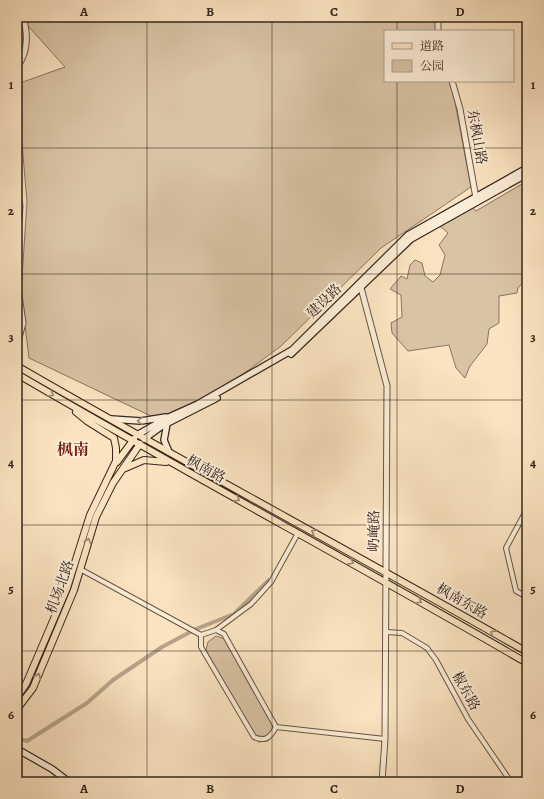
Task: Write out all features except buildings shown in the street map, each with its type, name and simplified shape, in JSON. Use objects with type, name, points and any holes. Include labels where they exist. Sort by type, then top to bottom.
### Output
[{"type":"main road","name":"建设路","points":[[144,439],[294,353],[361,286],[408,236],[527,168]]},
{"type":"main road","name":"建设路","points":[[112,470],[131,441],[137,435],[198,404],[292,350],[411,239],[527,174]]},
{"type":"main road","name":"枫南路","points":[[17,366],[170,454],[386,571]]},
{"type":"main road","name":"枫南路","points":[[17,374],[131,441],[385,581],[527,663]]},
{"type":"main road","points":[[70,406],[87,422],[114,438],[117,456],[112,470]]},
{"type":"main road","points":[[109,419],[141,421],[170,417]]},
{"type":"main road","points":[[168,424],[164,440],[170,454]]},
{"type":"main road","name":"机场北路","points":[[17,708],[32,688],[74,590],[96,517],[120,471],[144,439]]},
{"type":"main road","points":[[120,471],[132,464],[144,460],[170,462]]},
{"type":"main road","name":"机场北路","points":[[17,697],[26,684],[61,601],[90,515],[112,470]]},
{"type":"main road","name":"枫南东路","points":[[386,571],[527,652]]},
{"type":"main road","points":[[19,750],[52,769],[69,782]]},
{"type":"street","points":[[17,67],[26,51],[23,17]]},
{"type":"street","points":[[438,17],[438,30]]},
{"type":"street","name":"东枫山路","points":[[452,82],[460,109],[476,198]]},
{"type":"street","points":[[17,189],[20,206],[17,244]]},
{"type":"street","points":[[17,282],[23,324],[21,336],[17,345]]},
{"type":"street","name":"屷崦路","points":[[361,286],[387,386],[385,738],[382,782]]},
{"type":"street","points":[[527,509],[506,548],[516,591],[527,597]]},
{"type":"street","points":[[80,569],[201,635],[216,630],[251,604],[271,582],[298,533]]},
{"type":"street","points":[[216,630],[224,634],[276,727]]},
{"type":"street","name":"椒东路","points":[[386,632],[402,634],[427,648],[436,660],[468,719],[511,782]]},
{"type":"street","points":[[201,635],[201,647],[254,737],[261,740],[266,739],[271,736],[276,727]]},
{"type":"street","points":[[276,727],[385,738]]},
{"type":"green space","points":[[20,17],[438,17],[441,30],[384,30],[384,82],[451,82],[471,187],[381,248],[281,346],[212,397],[157,419],[29,358],[21,293],[27,202],[17,84],[65,67]]},
{"type":"green space","points":[[527,181],[527,277],[518,288],[517,293],[499,296],[499,323],[489,329],[487,344],[470,366],[465,378],[456,368],[449,345],[408,351],[392,333],[391,323],[402,317],[401,295],[390,289],[401,276],[407,279],[410,265],[415,260],[422,263],[425,276],[433,282],[440,275],[445,255],[439,245],[448,233],[440,226],[472,207],[476,211]]},
{"type":"green space","points":[[216,636],[225,639],[227,642],[274,728],[274,733],[268,741],[258,742],[255,739],[206,650],[208,642]]},
{"type":"waterway","points":[[17,738],[27,741],[87,703],[113,680],[162,647],[196,629],[234,614],[269,580]]},
{"type":"district","name":"枫南","points":[[73,450]]}]
